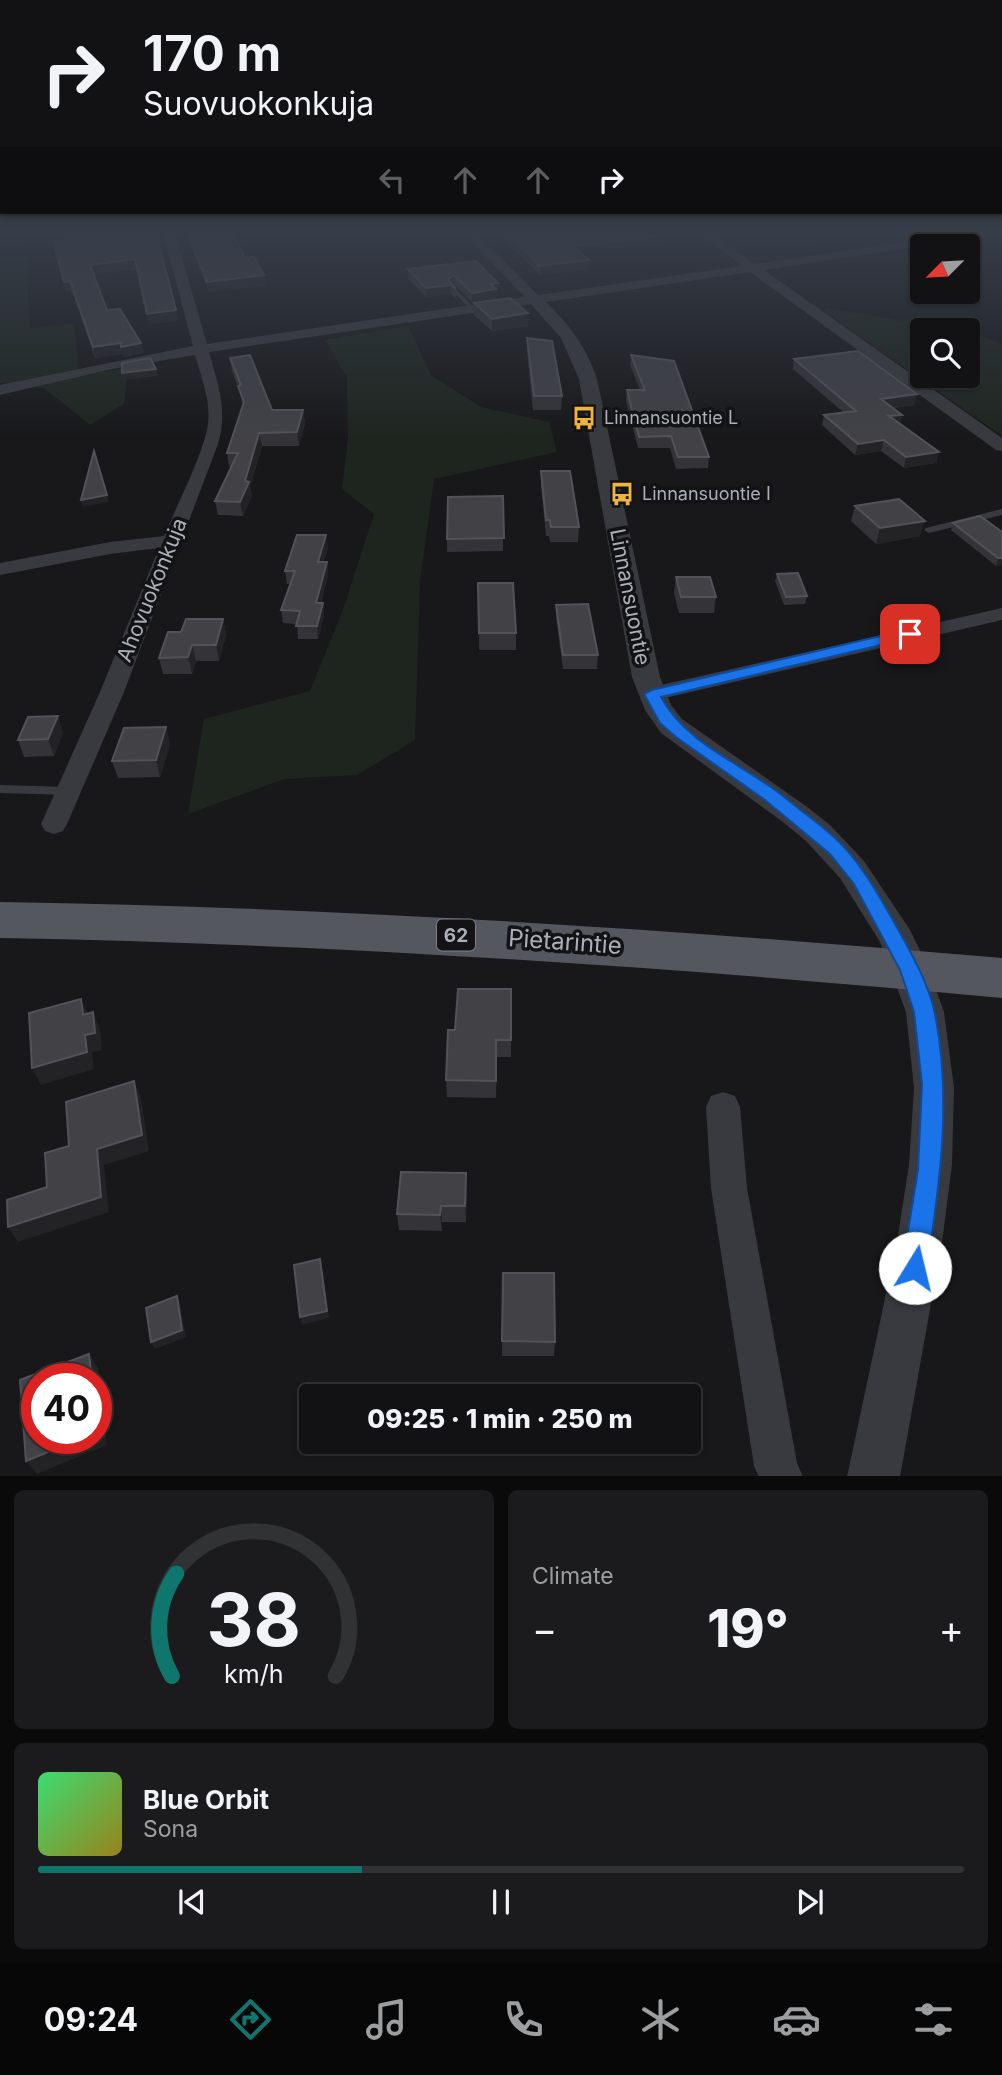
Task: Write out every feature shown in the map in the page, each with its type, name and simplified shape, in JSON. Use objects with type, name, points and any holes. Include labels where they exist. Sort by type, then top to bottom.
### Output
[{"type":"main road","name":"Pietarintie","points":[[0,920],[374,930],[563,941],[1002,978]]},
{"type":"street","name":"Ahovuokonkuja","points":[[54,824],[112,692],[216,424],[215,401],[189,302]]},
{"type":"street","points":[[0,390],[202,349],[529,302]]},
{"type":"street","name":"Linnansuontie","points":[[537,302],[572,339],[581,353],[646,677],[666,720],[681,734],[771,796],[836,850],[860,879],[910,970],[925,1012],[933,1084],[930,1170],[915,1268],[873,1476]]},
{"type":"street","points":[[799,302],[1002,446]]},
{"type":"street","points":[[0,569],[110,548],[172,541]]},
{"type":"street","points":[[652,694],[1002,614]]},
{"type":"street","points":[[723,1107],[729,1188],[776,1466],[781,1476]]},
{"type":"lane","points":[[466,302],[472,309]]},
{"type":"lane","points":[[929,530],[1002,512]]},
{"type":"lane","points":[[0,789],[68,791]]},
{"type":"shaded area","points":[[0,302],[29,302],[30,328],[74,323],[79,369],[85,375],[128,367],[124,404],[90,425],[44,388],[0,383]]},
{"type":"shaded area","points":[[826,308],[910,322],[910,371],[824,311]]},
{"type":"shaded area","points":[[408,326],[431,375],[481,407],[549,422],[557,452],[434,479],[420,581],[415,740],[357,775],[284,779],[188,814],[204,719],[310,691],[344,607],[374,514],[342,489],[348,439],[347,377],[325,340]]},
{"type":"shaded area","points":[[980,334],[1002,345],[1002,436],[934,388],[980,388]]},
{"type":"building","points":[[77,302],[104,302],[107,310],[120,309],[141,343],[121,347],[121,343],[93,347]]},
{"type":"building","points":[[144,302],[174,302],[176,310],[147,314]]},
{"type":"building","points":[[515,302],[528,313],[492,319],[474,303]]},
{"type":"building","points":[[527,338],[552,341],[562,396],[534,396]]},
{"type":"building","points":[[858,351],[917,394],[881,399],[902,415],[889,416],[939,452],[906,457],[884,440],[858,444],[824,415],[856,411],[794,359]]},
{"type":"building","points":[[250,355],[272,410],[303,410],[297,432],[259,433],[245,481],[249,482],[240,502],[215,501],[238,453],[227,453],[244,402],[238,386],[241,385],[230,358]]},
{"type":"building","points":[[631,355],[674,361],[709,457],[678,457],[671,436],[639,437],[627,390],[645,390]]},
{"type":"building","points":[[150,358],[156,369],[122,373],[122,363]]},
{"type":"building","points":[[94,451],[107,495],[81,500]]},
{"type":"building","points":[[541,471],[570,471],[579,527],[551,527],[550,520],[546,520]]},
{"type":"building","points":[[503,496],[504,538],[447,539],[448,497]]},
{"type":"building","points":[[899,499],[925,521],[880,528],[855,506]]},
{"type":"building","points":[[980,516],[1002,532],[1002,558],[998,558],[953,523]]},
{"type":"building","points":[[297,535],[326,535],[318,562],[327,562],[316,603],[323,603],[317,626],[296,626],[300,611],[281,610],[295,571],[285,571]]},
{"type":"building","points":[[798,573],[807,596],[786,597],[777,574]]},
{"type":"building","points":[[676,577],[710,577],[716,597],[681,597]]},
{"type":"building","points":[[478,583],[513,583],[516,633],[479,633]]},
{"type":"building","points":[[588,604],[598,655],[563,655],[556,605]]},
{"type":"building","points":[[186,619],[223,619],[216,645],[192,645],[188,657],[159,658],[168,632],[181,632]]},
{"type":"building","points":[[58,716],[48,739],[18,740],[28,717]]},
{"type":"building","points":[[166,727],[156,760],[112,761],[124,728]]},
{"type":"building","points":[[458,989],[511,989],[511,1040],[496,1040],[496,1081],[446,1080],[448,1030],[455,1030]]},
{"type":"building","points":[[81,999],[83,1015],[93,1012],[95,1033],[85,1035],[87,1052],[32,1068],[29,1013]]},
{"type":"building","points":[[134,1081],[142,1135],[97,1149],[101,1197],[8,1227],[7,1200],[47,1187],[45,1153],[69,1146],[66,1102]]},
{"type":"building","points":[[401,1172],[466,1173],[465,1206],[441,1206],[440,1215],[397,1214]]},
{"type":"building","points":[[320,1259],[327,1311],[300,1317],[294,1265]]},
{"type":"building","points":[[503,1273],[554,1273],[555,1342],[502,1341]]},
{"type":"building","points":[[177,1296],[182,1330],[151,1342],[146,1308]]},
{"type":"building","points":[[89,1354],[90,1363],[65,1363]]},
{"type":"building","points":[[25,1454],[43,1454],[26,1461]]},
{"type":"place","name":"Linnansuontie L","points":[[584,418]]},
{"type":"place","name":"Linnansuontie I","points":[[622,494]]},
{"type":"route","points":[[910,634],[652,694],[657,708],[681,734],[771,796],[836,850],[860,879],[910,970],[925,1012],[933,1084],[930,1170],[915,1268]]}]
